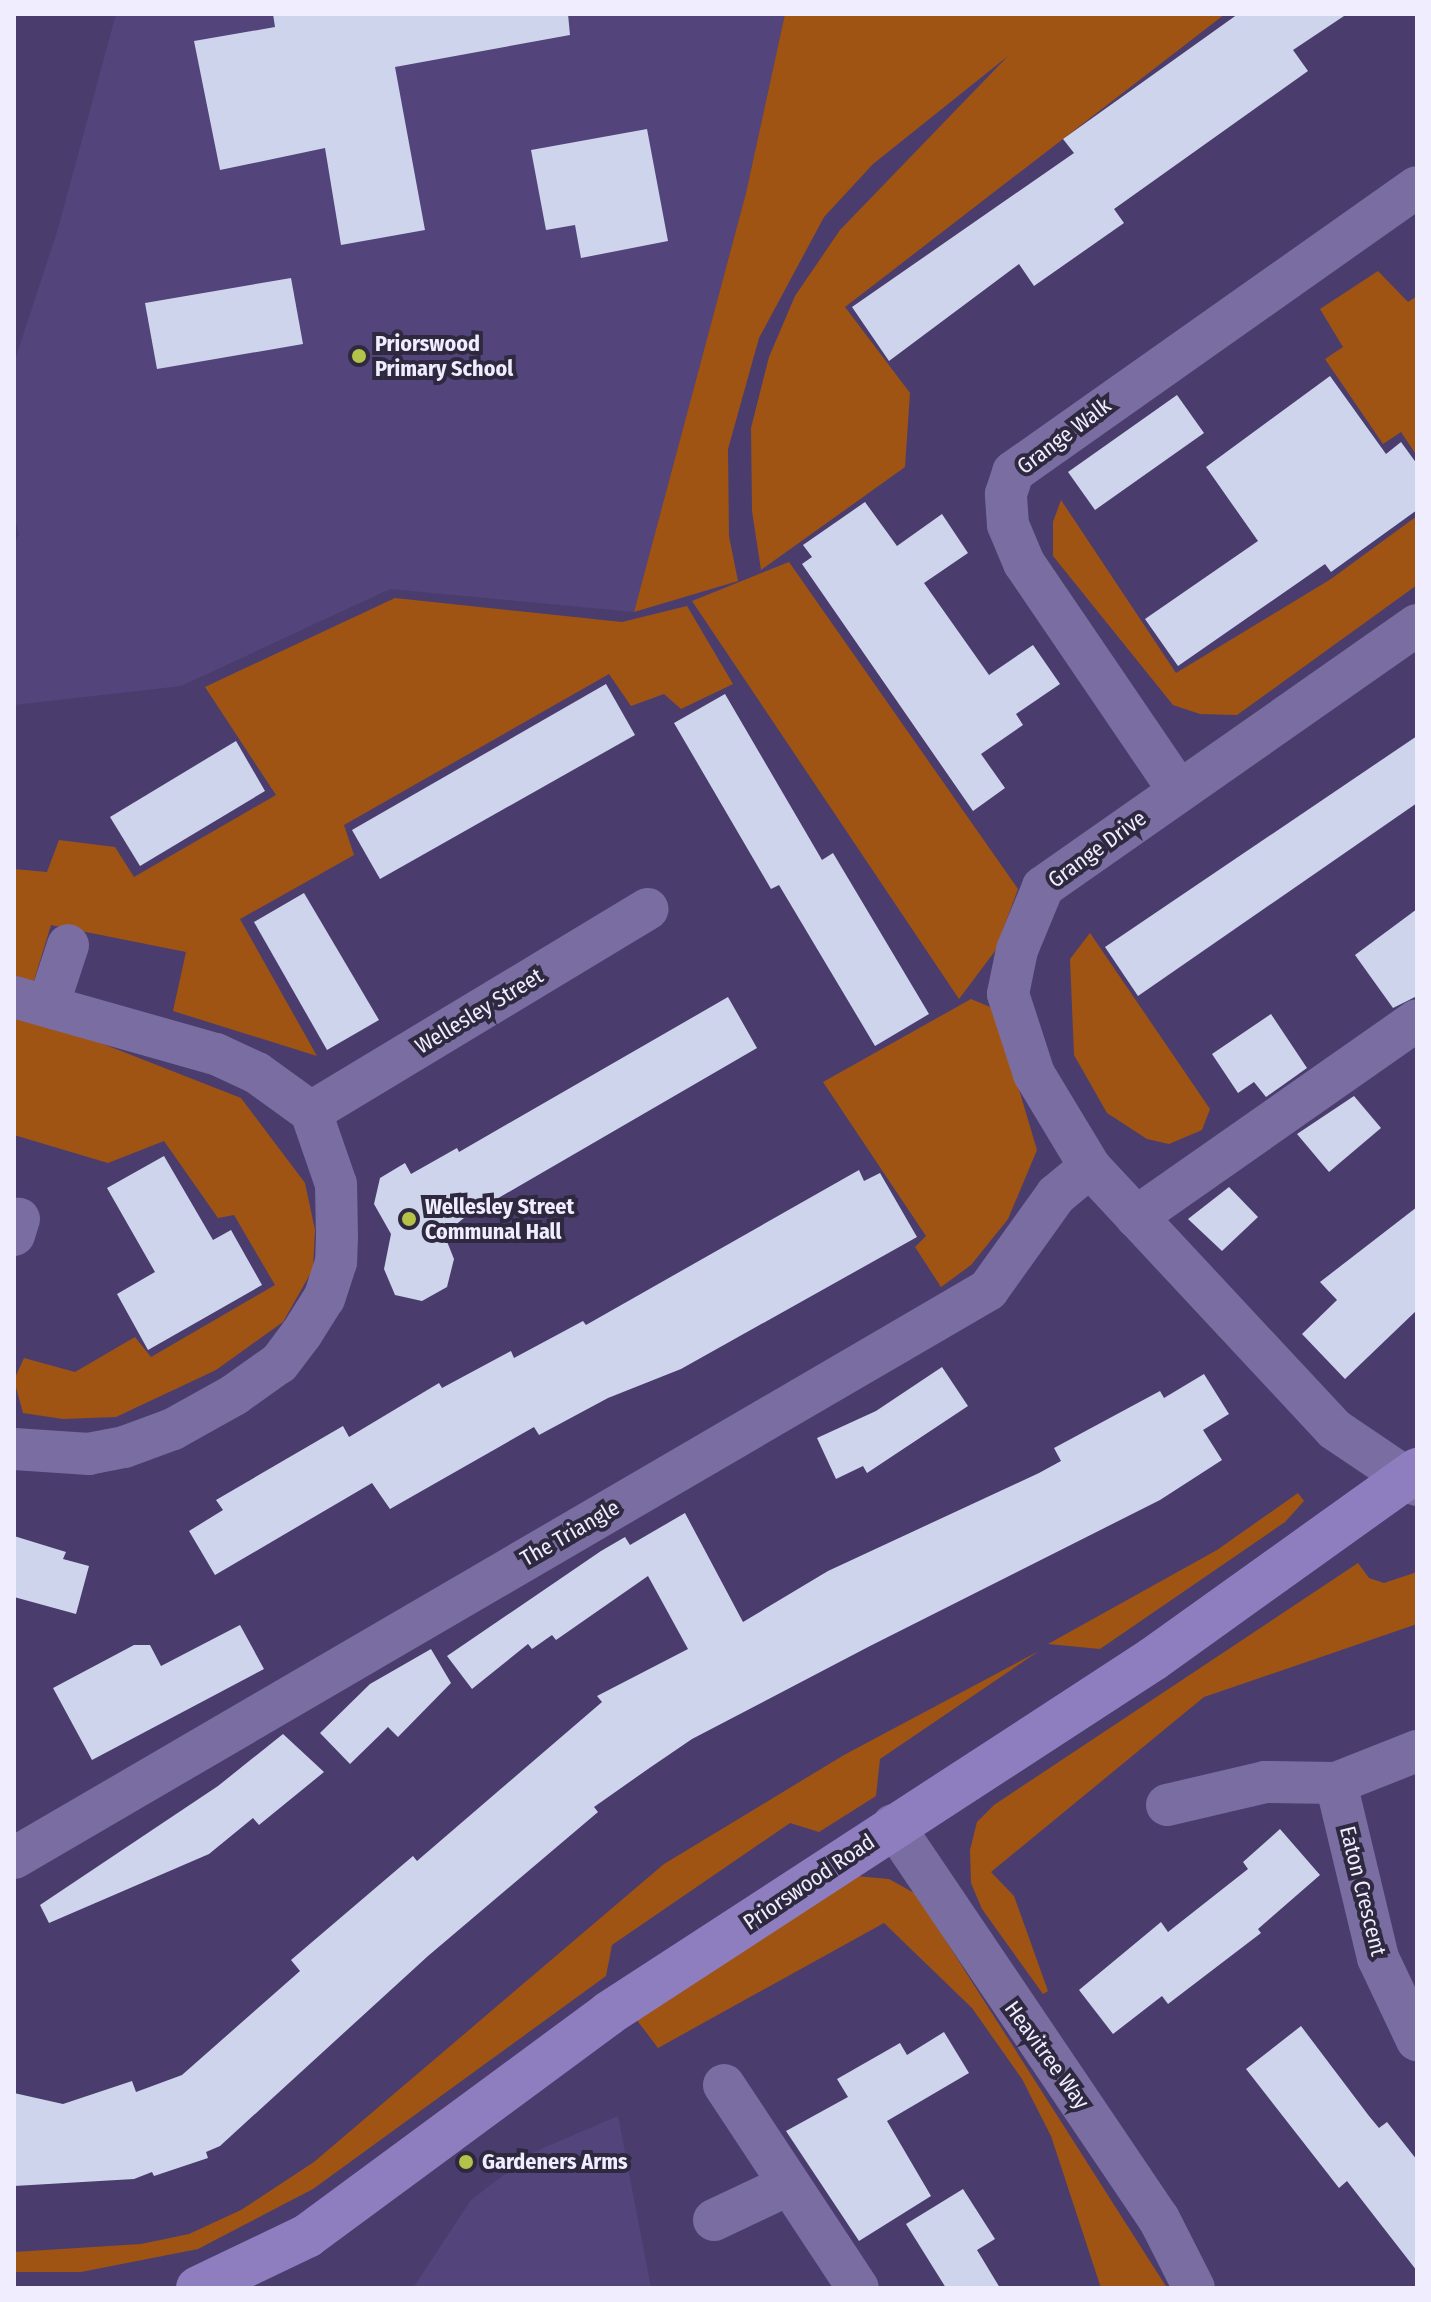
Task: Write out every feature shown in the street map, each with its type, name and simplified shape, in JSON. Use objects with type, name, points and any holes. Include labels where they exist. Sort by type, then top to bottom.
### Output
[{"type":"main road","name":"Priorswood Road","points":[[198,2288],[307,2236],[609,2013],[893,1825],[1153,1659],[1413,1478]]},
{"type":"street","name":"Grange Walk","points":[[1179,791],[1024,563],[1008,525],[1006,494],[1013,472],[1417,187]]},
{"type":"street","name":"Grange Drive","points":[[1413,1478],[1334,1429],[1090,1167],[1034,1074],[1014,1024],[1008,994],[1017,950],[1043,887],[1417,625]]},
{"type":"street","name":"Wellesley Street","points":[[311,1112],[647,909]]},
{"type":"street","points":[[14,1449],[75,1454],[124,1447],[173,1429],[279,1363],[324,1298],[336,1262],[336,1184],[311,1112],[257,1073],[216,1054],[31,1002],[68,945]]},
{"type":"street","points":[[1136,1217],[1417,1020]]},
{"type":"street","name":"The Triangle","points":[[14,1858],[988,1290],[1056,1195],[1090,1167]]},
{"type":"street","points":[[1167,1805],[1265,1782],[1336,1783],[1417,1751]]},
{"type":"street","name":"Eaton Crescent","points":[[1336,1783],[1378,1958],[1417,2040]]},
{"type":"street","name":"Heavitree Way","points":[[893,1825],[1151,2207],[1194,2288]]},
{"type":"street","points":[[724,2085],[786,2186],[858,2288]]},
{"type":"street","points":[[714,2220],[786,2186]]},
{"type":"shaded area","name":"Priorswood Primary School","points":[[116,14],[785,14],[746,193],[634,612],[390,589],[181,686],[14,705],[14,545],[19,534],[14,515],[14,363],[58,229]]},
{"type":"shaded area","points":[[785,14],[1225,14],[845,307],[910,393],[905,467],[761,570],[752,511],[751,428],[769,357],[795,296],[840,230],[1008,56],[873,164],[824,217],[759,338],[728,449],[729,536],[738,581],[634,612],[746,193]]},
{"type":"shaded area","points":[[1378,271],[1408,302],[1417,296],[1417,456],[1401,432],[1383,444],[1325,359],[1343,347],[1320,309]]},
{"type":"shaded area","points":[[1061,500],[1176,673],[1331,579],[1417,516],[1417,585],[1237,715],[1200,714],[1173,705],[1053,556],[1053,522]]},
{"type":"shaded area","points":[[789,562],[1018,889],[995,951],[959,999],[692,601]]},
{"type":"shaded area","points":[[395,598],[622,622],[687,606],[733,684],[681,709],[664,694],[631,706],[609,674],[344,825],[354,855],[240,919],[317,1056],[173,1011],[186,952],[51,925],[24,1013],[241,1098],[305,1183],[315,1230],[313,1269],[283,1322],[216,1370],[116,1417],[63,1419],[23,1413],[14,1380],[24,1358],[75,1372],[135,1337],[151,1357],[275,1285],[234,1215],[218,1218],[164,1141],[108,1163],[14,1135],[14,869],[47,872],[59,840],[115,847],[134,877],[276,795],[205,687]]},
{"type":"shaded area","points":[[1090,933],[1210,1109],[1202,1130],[1169,1144],[1147,1139],[1107,1113],[1074,1055],[1070,959]]},
{"type":"shaded area","points":[[971,999],[995,1009],[1037,1150],[1008,1219],[971,1265],[941,1287],[915,1247],[926,1236],[823,1082]]},
{"type":"shaded area","points":[[1298,1493],[1304,1501],[1285,1522],[1100,1649],[1048,1644],[1217,1550]]},
{"type":"shaded area","points":[[1358,1563],[1369,1578],[1384,1583],[1417,1572],[1417,1624],[1204,1697],[991,1872],[1014,1896],[1048,1991],[1043,1994],[982,1909],[971,1883],[970,1850],[977,1822],[994,1805]]},
{"type":"shaded area","points":[[1039,1651],[880,1759],[876,1796],[819,1832],[790,1823],[612,1945],[606,1976],[313,2189],[198,2249],[81,2272],[14,2272],[14,2252],[141,2244],[189,2234],[241,2210],[314,2162],[664,1864],[844,1755]]},
{"type":"shaded area","points":[[856,1876],[889,1879],[916,1894],[1167,2288],[1101,2288],[1051,2136],[1022,2079],[972,2008],[884,1923],[658,2048],[636,2019]]},
{"type":"shaded area","points":[[618,2116],[651,2288],[413,2288],[471,2200],[534,2152]]},
{"type":"building","points":[[273,14],[568,14],[570,35],[395,67],[425,230],[341,245],[325,148],[220,170],[194,41],[275,27]]},
{"type":"building","points":[[1238,14],[1347,14],[1293,50],[1308,71],[1114,209],[1124,223],[1034,286],[1019,264],[889,361],[852,307],[1074,153],[1063,139]]},
{"type":"building","points":[[647,129],[668,241],[581,258],[575,225],[546,230],[531,150]]},
{"type":"building","points":[[291,278],[303,344],[157,369],[145,303]]},
{"type":"building","points":[[1330,376],[1386,454],[1401,442],[1417,464],[1417,510],[1331,572],[1325,564],[1178,666],[1145,619],[1258,541],[1206,467]]},
{"type":"building","points":[[1177,395],[1204,433],[1095,510],[1068,472]]},
{"type":"building","points":[[865,502],[897,546],[942,514],[968,553],[924,583],[989,675],[1033,645],[1060,684],[1016,714],[1023,725],[981,754],[1005,788],[973,811],[802,564],[812,557],[803,545]]},
{"type":"building","points":[[606,684],[635,735],[380,879],[352,830]]},
{"type":"building","points":[[725,694],[822,860],[833,853],[929,1014],[875,1046],[779,885],[771,889],[674,723]]},
{"type":"building","points":[[1417,736],[1417,803],[1138,996],[1105,947]]},
{"type":"building","points":[[236,741],[265,791],[140,866],[110,817]]},
{"type":"building","points":[[304,893],[379,1020],[327,1050],[254,922]]},
{"type":"building","points":[[1417,909],[1417,996],[1393,1008],[1355,955]]},
{"type":"building","points":[[728,997],[757,1048],[464,1218],[444,1234],[454,1259],[447,1287],[422,1301],[395,1295],[384,1269],[391,1234],[374,1204],[380,1178],[405,1163],[411,1174],[457,1148],[459,1152]]},
{"type":"building","points":[[1271,1014],[1307,1068],[1266,1097],[1254,1082],[1238,1093],[1212,1054]]},
{"type":"building","points":[[1354,1096],[1381,1128],[1329,1172],[1297,1134]]},
{"type":"building","points":[[164,1156],[213,1240],[231,1230],[262,1285],[148,1350],[117,1294],[155,1272],[107,1188]]},
{"type":"building","points":[[859,1170],[864,1181],[880,1173],[917,1237],[681,1369],[608,1398],[539,1435],[534,1427],[390,1509],[372,1483],[215,1575],[189,1531],[223,1510],[216,1500],[343,1426],[349,1437],[439,1383],[442,1388],[511,1351],[514,1358],[583,1321],[586,1325]]},
{"type":"building","points":[[1229,1187],[1258,1217],[1222,1251],[1188,1219]]},
{"type":"building","points":[[1417,1207],[1417,1310],[1345,1379],[1302,1334],[1337,1300],[1320,1282]]},
{"type":"building","points":[[942,1367],[968,1406],[867,1473],[863,1466],[836,1479],[817,1438],[876,1411]]},
{"type":"building","points":[[1204,1374],[1229,1414],[1203,1430],[1222,1460],[1160,1500],[692,1739],[648,1769],[594,1807],[598,1812],[428,1956],[220,2146],[206,2152],[208,2158],[154,2176],[152,2172],[134,2179],[14,2186],[14,2093],[63,2104],[132,2081],[136,2092],[182,2075],[300,1971],[291,1960],[413,1856],[417,1861],[602,1702],[597,1696],[688,1649],[648,1576],[556,1640],[552,1635],[532,1649],[528,1644],[472,1689],[447,1656],[601,1551],[625,1537],[630,1545],[685,1513],[743,1622],[828,1571],[1039,1473],[1061,1461],[1054,1448],[1160,1391],[1164,1398]]},
{"type":"building","points":[[14,1536],[66,1552],[63,1559],[89,1566],[76,1614],[14,1597]]},
{"type":"building","points":[[240,1625],[264,1669],[92,1760],[53,1688],[134,1645],[150,1645],[161,1666]]},
{"type":"building","points":[[431,1649],[451,1683],[398,1737],[388,1727],[350,1764],[320,1733],[370,1684]]},
{"type":"building","points":[[283,1734],[324,1772],[259,1825],[253,1818],[209,1854],[49,1923],[40,1905],[218,1786]]},
{"type":"building","points":[[1280,1829],[1320,1875],[1258,1929],[1261,1933],[1168,2004],[1162,1996],[1113,2034],[1079,1990],[1161,1922],[1168,1932],[1248,1869],[1243,1862]]},
{"type":"building","points":[[1301,2026],[1379,2128],[1387,2122],[1417,2160],[1417,2271],[1347,2181],[1339,2188],[1246,2069]]},
{"type":"building","points":[[944,2032],[969,2073],[887,2121],[931,2196],[859,2241],[786,2131],[848,2097],[837,2079],[900,2043],[907,2055]]},
{"type":"building","points":[[963,2189],[995,2239],[977,2250],[1000,2288],[946,2288],[906,2224]]},
{"type":"place","name":"Priorswood Primary School","points":[[359,356]]},
{"type":"place","name":"Wellesley Street Communal Hall","points":[[409,1219]]},
{"type":"place","name":"Gardeners Arms","points":[[466,2162]]}]
